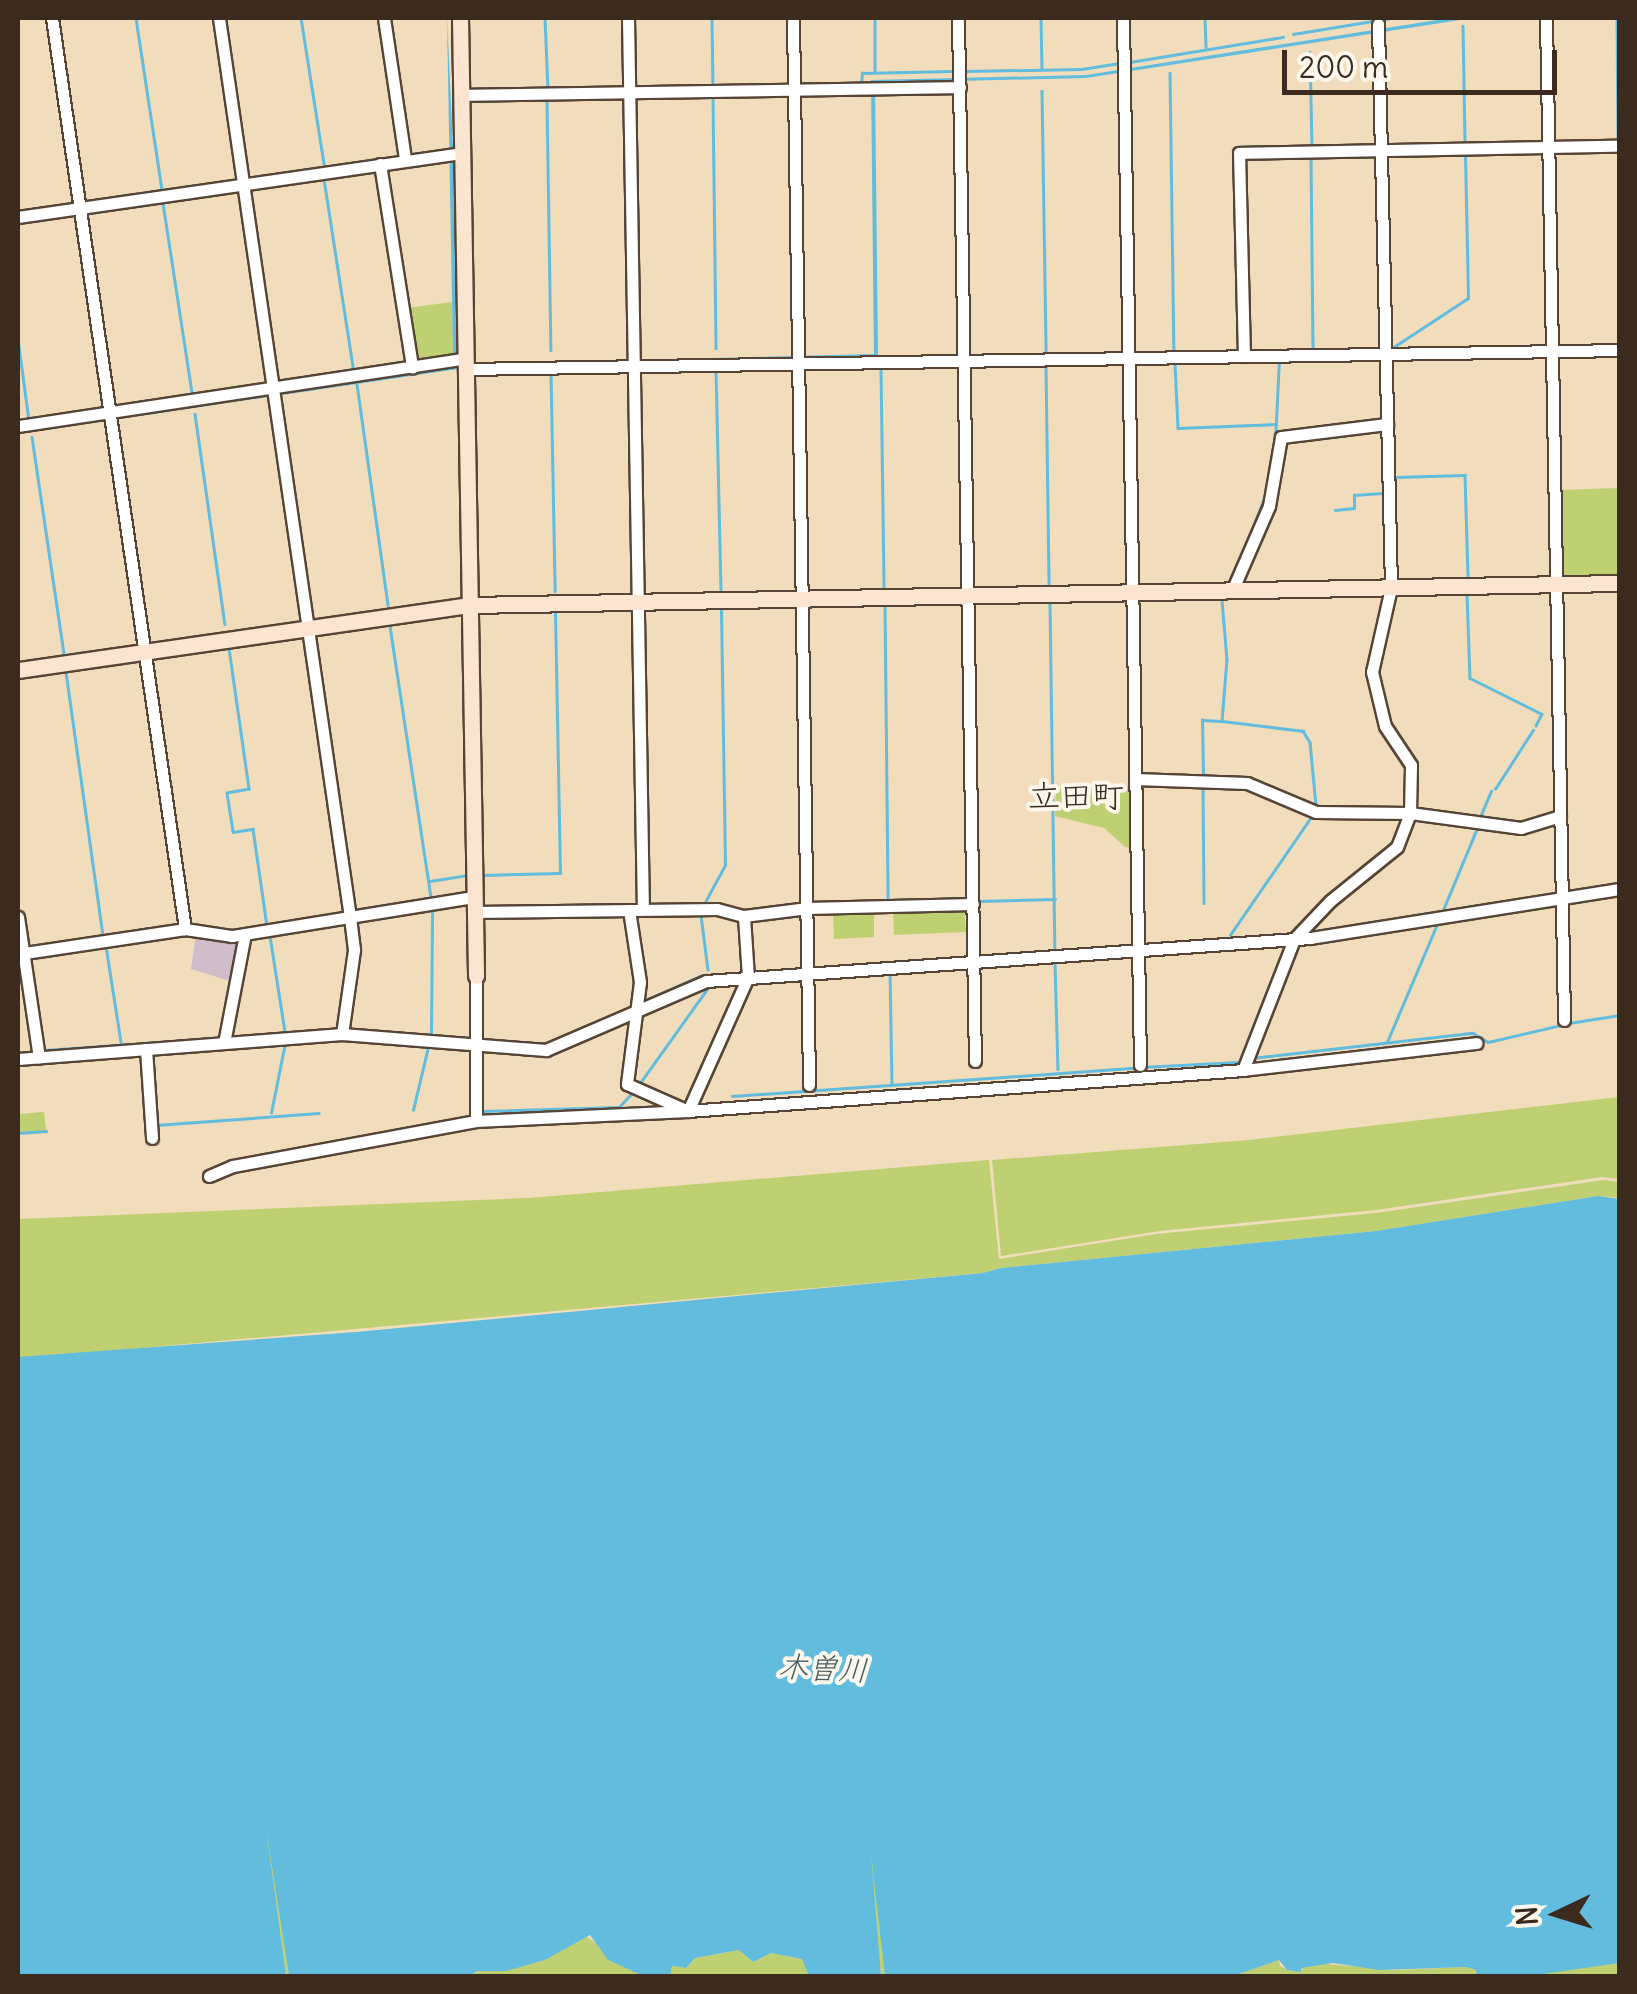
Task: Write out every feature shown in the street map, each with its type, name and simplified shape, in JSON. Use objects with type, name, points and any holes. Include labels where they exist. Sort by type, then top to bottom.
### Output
[{"type":"street","points":[[52,18],[185,929]]},
{"type":"street","points":[[218,18],[350,917],[354,950],[343,1031]]},
{"type":"street","points":[[384,18],[405,159]]},
{"type":"street","points":[[460,18],[461,94],[455,153],[466,364],[476,1120]]},
{"type":"street","points":[[628,18],[643,909]]},
{"type":"street","points":[[792,18],[810,1085]]},
{"type":"street","points":[[958,18],[975,1061]]},
{"type":"street","points":[[1123,18],[1140,1065]]},
{"type":"street","points":[[1546,18],[1564,1020]]},
{"type":"street","points":[[1243,1070],[1294,940],[1330,901],[1397,847],[1410,813],[1411,766],[1385,726],[1372,672],[1391,588],[1379,31]]},
{"type":"street","points":[[461,94],[794,90],[960,83]]},
{"type":"street","points":[[1244,356],[1239,152],[1620,146]]},
{"type":"street","points":[[18,217],[455,153]]},
{"type":"street","points":[[380,164],[412,367]]},
{"type":"street","points":[[18,426],[274,392],[412,367],[466,364],[964,361],[1620,350]]},
{"type":"street","points":[[1232,590],[1268,506],[1281,437],[1387,424]]},
{"type":"street","points":[[18,670],[471,606],[1620,583]]},
{"type":"street","points":[[1135,779],[1247,783],[1316,812],[1410,813],[1521,828],[1560,816]]},
{"type":"street","points":[[18,1059],[39,1054],[146,1049],[343,1031],[478,1045],[555,1048],[706,980],[1294,940],[1620,890]]},
{"type":"street","points":[[20,953],[185,929],[245,934],[350,917],[474,905],[716,909],[744,916],[808,908],[973,904]]},
{"type":"street","points":[[628,910],[640,982],[627,1084],[688,1110]]},
{"type":"street","points":[[688,1110],[748,978],[744,916]]},
{"type":"street","points":[[18,917],[20,953],[39,1054]]},
{"type":"street","points":[[224,1039],[245,934]]},
{"type":"street","points":[[209,1176],[233,1166],[476,1120],[688,1110],[1243,1070],[1476,1044]]},
{"type":"street","points":[[146,1049],[152,1138]]},
{"type":"shaded area","points":[[196,933],[239,940],[230,981],[191,969]]},
{"type":"green space","points":[[452,302],[453,357],[415,364],[407,308]]},
{"type":"green space","points":[[1619,488],[1619,575],[1562,577],[1557,490]]},
{"type":"green space","points":[[1132,786],[1134,848],[1125,847],[1104,828],[1055,816],[1056,788]]},
{"type":"green space","points":[[964,909],[966,932],[894,935],[893,911]]},
{"type":"green space","points":[[833,910],[874,910],[874,937],[834,939]]},
{"type":"green space","points":[[1619,1097],[1619,1179],[1602,1177],[1376,1210],[1160,1231],[1001,1256],[992,1160],[1249,1140]]},
{"type":"green space","points":[[44,1112],[46,1131],[18,1133],[18,1114]]},
{"type":"green space","points":[[989,1160],[999,1259],[1156,1234],[1376,1213],[1604,1180],[1619,1182],[1619,1198],[1598,1196],[1376,1231],[1001,1268],[983,1273],[18,1359],[18,1219],[529,1198]]},
{"type":"green space","points":[[266,1821],[289,1976],[286,1976]]},
{"type":"green space","points":[[868,1854],[872,1854],[885,1976],[881,1976]]},
{"type":"green space","points":[[585,1935],[603,1949],[608,1960],[641,1974],[470,1976],[477,1971],[545,1960]]},
{"type":"green space","points":[[739,1950],[753,1962],[771,1953],[803,1959],[809,1976],[670,1976],[672,1966],[686,1968],[695,1958]]},
{"type":"green space","points":[[1279,1960],[1280,1966],[1291,1971],[1317,1963],[1395,1970],[1466,1967],[1477,1970],[1477,1976],[1233,1976]]},
{"type":"green space","points":[[1619,1963],[1619,1976],[1529,1976],[1577,1967]]},
{"type":"water","points":[[447,18],[457,355],[453,357]]},
{"type":"water","points":[[1450,18],[1473,18],[1086,78],[875,83],[878,357],[471,364],[874,354],[871,80],[1086,75]]},
{"type":"water","points":[[458,365],[458,369],[18,434],[18,430]]},
{"type":"water","name":"木曽川","points":[[1598,1196],[1620,1199],[1619,1963],[1529,1976],[1477,1976],[1476,1970],[1466,1967],[1379,1970],[1333,1963],[1301,1968],[1301,1972],[1287,1970],[1279,1960],[1233,1976],[885,1976],[871,1854],[881,1976],[809,1976],[802,1959],[771,1953],[753,1962],[739,1950],[695,1958],[686,1968],[672,1966],[670,1976],[635,1976],[639,1974],[608,1960],[590,1935],[545,1960],[506,1971],[477,1971],[470,1976],[289,1976],[265,1821],[286,1976],[18,1976],[18,1357],[356,1332],[983,1273],[1001,1268],[1376,1231]]},
{"type":"waterway","points":[[136,18],[162,190]]},
{"type":"waterway","points":[[301,18],[324,164]]},
{"type":"waterway","points":[[545,18],[548,90]]},
{"type":"waterway","points":[[712,18],[713,86]]},
{"type":"waterway","points":[[875,18],[875,71]]},
{"type":"waterway","points":[[1041,18],[1042,69]]},
{"type":"waterway","points":[[1205,18],[1206,47]]},
{"type":"waterway","points":[[1293,34],[1391,18]]},
{"type":"waterway","points":[[1617,18],[1618,141]]},
{"type":"waterway","points":[[1463,26],[1465,143]]},
{"type":"waterway","points":[[1130,62],[1283,37]]},
{"type":"waterway","points":[[1310,52],[1312,147]]},
{"type":"waterway","points":[[966,71],[1082,69],[1118,63]]},
{"type":"waterway","points":[[861,84],[862,73],[952,71]]},
{"type":"waterway","points":[[1170,73],[1174,350]]},
{"type":"waterway","points":[[1042,91],[1046,354]]},
{"type":"waterway","points":[[713,98],[716,348]]},
{"type":"waterway","points":[[547,101],[551,350]]},
{"type":"waterway","points":[[1619,152],[1620,180]]},
{"type":"waterway","points":[[1392,348],[1468,298],[1465,153]]},
{"type":"waterway","points":[[1311,157],[1313,349]]},
{"type":"waterway","points":[[324,179],[354,372]]},
{"type":"waterway","points":[[163,203],[192,393]]},
{"type":"waterway","points":[[18,339],[29,420]]},
{"type":"waterway","points":[[1275,441],[1279,360]]},
{"type":"waterway","points":[[1175,364],[1178,428],[1276,424]]},
{"type":"waterway","points":[[1046,366],[1049,584]]},
{"type":"waterway","points":[[881,368],[884,588]]},
{"type":"waterway","points":[[716,370],[721,589]]},
{"type":"waterway","points":[[551,373],[555,591]]},
{"type":"waterway","points":[[357,384],[388,605]]},
{"type":"waterway","points":[[195,414],[225,624]]},
{"type":"waterway","points":[[32,437],[64,653]]},
{"type":"waterway","points":[[1395,477],[1465,475],[1468,578]]},
{"type":"waterway","points":[[1251,532],[1266,493]]},
{"type":"waterway","points":[[1335,510],[1354,508],[1354,495],[1384,493]]},
{"type":"waterway","points":[[1467,593],[1470,678],[1542,714],[1536,726]]},
{"type":"waterway","points":[[1222,600],[1227,659],[1222,721],[1303,731],[1310,742],[1316,805]]},
{"type":"waterway","points":[[1050,602],[1055,947]]},
{"type":"waterway","points":[[885,603],[888,900]]},
{"type":"waterway","points":[[704,904],[725,865],[721,607]]},
{"type":"waterway","points":[[483,875],[560,873],[555,612]]},
{"type":"waterway","points":[[390,626],[431,898]]},
{"type":"waterway","points":[[229,648],[249,789],[227,793],[233,832],[253,829],[267,926]]},
{"type":"waterway","points":[[66,672],[103,936]]},
{"type":"waterway","points":[[1203,775],[1202,720],[1222,721]]},
{"type":"waterway","points":[[1495,789],[1533,730]]},
{"type":"waterway","points":[[1203,785],[1204,903]]},
{"type":"waterway","points":[[1480,817],[1491,791]]},
{"type":"waterway","points":[[1230,935],[1311,817]]},
{"type":"waterway","points":[[1443,910],[1478,826]]},
{"type":"waterway","points":[[430,881],[467,875]]},
{"type":"waterway","points":[[979,901],[1055,899]]},
{"type":"waterway","points":[[431,1034],[432,911]]},
{"type":"waterway","points":[[701,915],[708,970]]},
{"type":"waterway","points":[[1387,1042],[1438,922]]},
{"type":"waterway","points":[[270,936],[285,1032]]},
{"type":"waterway","points":[[106,946],[121,1042]]},
{"type":"waterway","points":[[1055,963],[1058,1069]]},
{"type":"waterway","points":[[890,971],[892,1083]]},
{"type":"waterway","points":[[644,1001],[700,976]]},
{"type":"waterway","points":[[640,1083],[710,985]]},
{"type":"waterway","points":[[1569,1023],[1620,1015]]},
{"type":"waterway","points":[[1252,1058],[1473,1033],[1488,1042],[1561,1025]]},
{"type":"waterway","points":[[44,1050],[220,1038]]},
{"type":"waterway","points":[[271,1113],[285,1043]]},
{"type":"waterway","points":[[413,1110],[428,1047]]},
{"type":"waterway","points":[[18,1053],[36,1051]]},
{"type":"waterway","points":[[1142,1067],[1238,1062]]},
{"type":"waterway","points":[[732,1096],[1134,1068]]},
{"type":"waterway","points":[[484,1111],[619,1107],[634,1091]]},
{"type":"waterway","points":[[156,1125],[319,1113]]},
{"type":"waterway","points":[[18,1133],[46,1131]]},
{"type":"district","name":"立田町","points":[[1076,796]]}]
